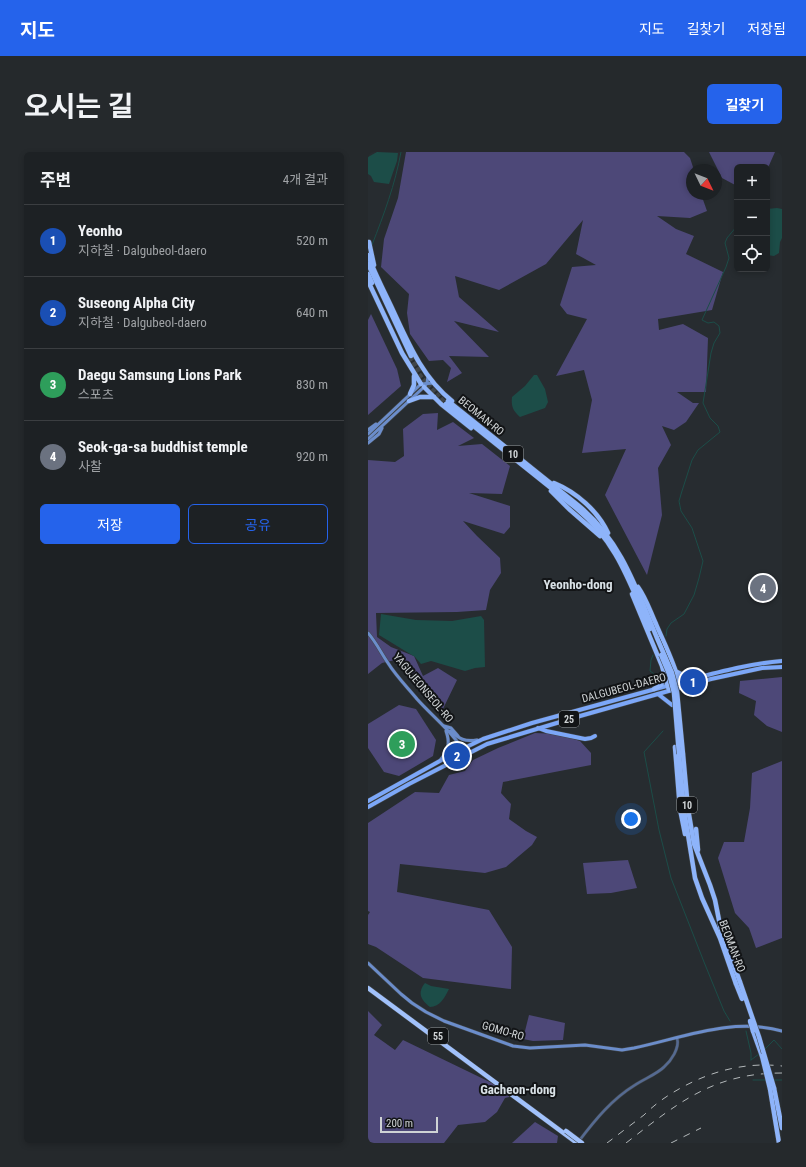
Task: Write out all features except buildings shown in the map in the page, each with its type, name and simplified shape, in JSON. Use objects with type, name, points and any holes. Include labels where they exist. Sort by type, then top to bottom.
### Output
[{"type":"highway","points":[[369,242],[376,275]]},
{"type":"highway","points":[[368,255],[410,358],[414,374],[414,384],[410,394]]},
{"type":"highway","points":[[368,264],[410,358]]},
{"type":"highway","points":[[368,274],[410,358]]},
{"type":"highway","points":[[368,281],[410,358],[434,383],[446,402],[512,461],[527,467]]},
{"type":"highway","points":[[368,286],[373,292]]},
{"type":"highway","points":[[414,374],[434,397]]},
{"type":"highway","points":[[409,401],[420,397],[434,397],[446,402],[518,454],[527,467]]},
{"type":"highway","name":"10","points":[[527,467],[596,522],[610,542],[630,578],[656,638],[669,674],[674,693],[681,754]]},
{"type":"highway","points":[[547,483],[554,495],[610,542]]},
{"type":"highway","points":[[547,483],[559,486],[585,503],[600,520],[606,530],[610,542]]},
{"type":"highway","points":[[630,578],[643,595],[679,682]]},
{"type":"highway","points":[[630,578],[634,599],[666,676],[669,688]]},
{"type":"highway","points":[[676,672],[691,679]]},
{"type":"highway","points":[[654,689],[661,685],[666,676]]},
{"type":"highway","points":[[675,746],[680,809],[688,843],[691,848]]},
{"type":"highway","name":"BEOMAN-RO","points":[[681,754],[684,810],[695,878],[738,983]]},
{"type":"highway","name":"BEOMAN-RO","points":[[681,754],[688,813],[694,844],[715,900],[721,930],[772,1088],[777,1115],[779,1143]]},
{"type":"highway","points":[[696,829],[698,856]]},
{"type":"highway","name":"55","points":[[368,984],[508,1090]]},
{"type":"highway","name":"55","points":[[368,988],[529,1105],[578,1143]]},
{"type":"highway","name":"BEOMAN-RO","points":[[777,1115],[782,1128]]},
{"type":"highway","name":"55","points":[[565,1132],[582,1143]]},
{"type":"main road","points":[[368,439],[409,401],[424,384],[428,376]]},
{"type":"main road","points":[[368,434],[410,394],[424,384],[434,383]]},
{"type":"main road","points":[[368,430],[381,422]]},
{"type":"main road","points":[[368,443],[379,434],[384,425]]},
{"type":"main road","name":"YAGUJEONSEOL-RO","points":[[368,632],[389,664],[419,701],[463,749],[466,755]]},
{"type":"main road","name":"DALGUBEOL-DAERO","points":[[368,808],[487,744],[658,694],[679,682],[736,668],[766,662],[782,661]]},
{"type":"main road","name":"DALGUBEOL-DAERO","points":[[368,801],[481,740],[532,723],[654,689],[669,688],[762,668],[782,667]]},
{"type":"main road","points":[[658,694],[672,704]]},
{"type":"main road","points":[[444,727],[468,742],[481,740]]},
{"type":"main road","points":[[439,762],[445,754],[448,746],[448,739],[444,727]]},
{"type":"main road","points":[[538,728],[585,739],[595,736]]},
{"type":"main road","name":"GOMO-RO","points":[[368,963],[401,994],[426,1012],[444,1022],[513,1046],[530,1048],[584,1045],[622,1050],[733,1026],[763,1027],[782,1031]]},
{"type":"street","points":[[578,1143],[591,1126],[615,1100],[634,1085],[664,1068],[677,1048],[677,1038]]},
{"type":"shaded area","points":[[377,152],[398,153],[397,161],[389,184],[374,182],[368,174],[368,157]]},
{"type":"shaded area","points":[[406,152],[684,152],[690,158],[692,164],[686,164],[686,200],[703,200],[707,211],[690,218],[657,216],[676,229],[694,236],[686,254],[723,272],[712,310],[658,319],[659,330],[683,324],[708,338],[706,392],[677,392],[693,403],[699,403],[686,422],[674,430],[662,426],[671,445],[658,468],[662,515],[647,575],[605,495],[626,449],[582,453],[592,400],[584,370],[556,376],[587,319],[567,314],[560,305],[572,267],[596,265],[576,254],[583,220],[546,264],[499,290],[455,276],[459,297],[499,332],[454,321],[489,357],[449,356],[462,373],[447,382],[451,368],[443,360],[429,361],[410,334],[407,313],[409,294],[381,267],[384,239],[398,198]]},
{"type":"shaded area","points":[[709,152],[775,152],[770,164],[734,164],[734,184],[722,178],[722,164],[715,164]]},
{"type":"shaded area","points":[[770,209],[782,209],[782,238],[779,253],[774,256],[770,255]]},
{"type":"shaded area","points":[[371,314],[397,369],[401,386],[368,415],[368,320]]},
{"type":"shaded area","points":[[534,375],[537,375],[545,389],[548,402],[545,408],[520,417],[513,408],[512,397],[525,386]]},
{"type":"shaded area","points":[[438,413],[437,430],[453,422],[474,438],[458,446],[482,444],[510,466],[502,494],[469,493],[510,506],[510,527],[504,534],[463,521],[500,558],[501,573],[490,590],[486,610],[457,612],[376,613],[377,637],[391,647],[414,656],[423,676],[438,668],[457,680],[441,713],[395,660],[382,663],[368,674],[368,460],[395,462],[404,456],[403,429],[423,414]]},
{"type":"shaded area","points":[[381,614],[416,620],[452,621],[481,616],[484,620],[485,667],[465,671],[431,661],[421,664],[415,657],[379,635]]},
{"type":"shaded area","points":[[782,677],[782,732],[767,726],[754,715],[756,701],[739,693],[740,681]]},
{"type":"shaded area","points":[[399,705],[416,709],[436,740],[433,756],[399,776],[384,772],[368,748],[368,724]]},
{"type":"shaded area","points":[[535,733],[558,734],[580,741],[591,753],[591,765],[503,782],[501,793],[511,804],[509,819],[537,837],[532,845],[506,867],[485,873],[400,864],[397,892],[489,910],[512,947],[511,989],[423,978],[376,947],[368,944],[368,915],[370,912],[368,911],[368,823],[415,792],[439,793],[449,775],[465,771],[473,760]]},
{"type":"shaded area","points":[[782,761],[782,938],[756,948],[749,928],[735,913],[718,858],[724,842],[744,842],[750,808],[752,773]]},
{"type":"shaded area","points":[[628,860],[637,888],[611,893],[587,894],[583,863]]},
{"type":"shaded area","points":[[425,983],[431,986],[449,989],[444,998],[434,1007],[430,1007],[422,999],[421,990]]},
{"type":"shaded area","points":[[368,1011],[382,1025],[374,1035],[395,1050],[403,1040],[496,1085],[509,1095],[509,1097],[505,1098],[497,1112],[485,1122],[458,1125],[444,1143],[368,1143]]},
{"type":"shaded area","points":[[529,1015],[565,1023],[563,1040],[533,1041],[523,1039]]},
{"type":"shaded area","points":[[535,1122],[558,1136],[557,1143],[512,1143]]},
{"type":"waterway","points":[[372,245],[385,211],[399,164],[401,152]]},
{"type":"waterway","points":[[666,636],[667,629],[671,623],[684,614],[694,595],[703,561],[692,528],[681,511],[679,501],[692,460],[698,450],[720,432],[718,426],[710,418],[703,403],[711,353],[714,343],[720,333],[719,326],[714,322],[708,323],[702,320],[726,267],[729,258],[725,243],[734,230]]},
{"type":"waterway","points":[[653,655],[650,671],[657,676]]},
{"type":"waterway","points":[[663,731],[644,752],[659,830],[671,878],[724,1011],[730,1021]]},
{"type":"waterway","points":[[746,1031],[751,1060]]},
{"type":"waterway","points":[[764,1050],[774,1040],[782,1049]]},
{"type":"waterway","points":[[751,1060],[759,1054]]},
{"type":"waterway","points":[[753,1080],[766,1080]]},
{"type":"waterway","points":[[774,1080],[782,1080]]},
{"type":"tunnel","points":[[411,356],[421,372]]},
{"type":"tunnel","points":[[408,358],[422,378],[446,404]]},
{"type":"railway","points":[[607,1143],[663,1099],[690,1083],[735,1068],[766,1065],[782,1066]]},
{"type":"railway","points":[[626,1143],[680,1103],[698,1093],[736,1078],[758,1074],[782,1073]]},
{"type":"railway","points":[[671,1143],[701,1128]]},
{"type":"place","name":"Seok-ga-sa buddhist temple","points":[[763,588]]},
{"type":"place","name":"Yeonho","points":[[693,682]]},
{"type":"place","name":"Daegu Samsung Lions Park","points":[[402,744]]},
{"type":"place","name":"Suseong Alpha City","points":[[457,756]]},
{"type":"district","name":"Yeonho-dong","points":[[578,584]]},
{"type":"district","name":"Gacheon-dong","points":[[518,1089]]}]
